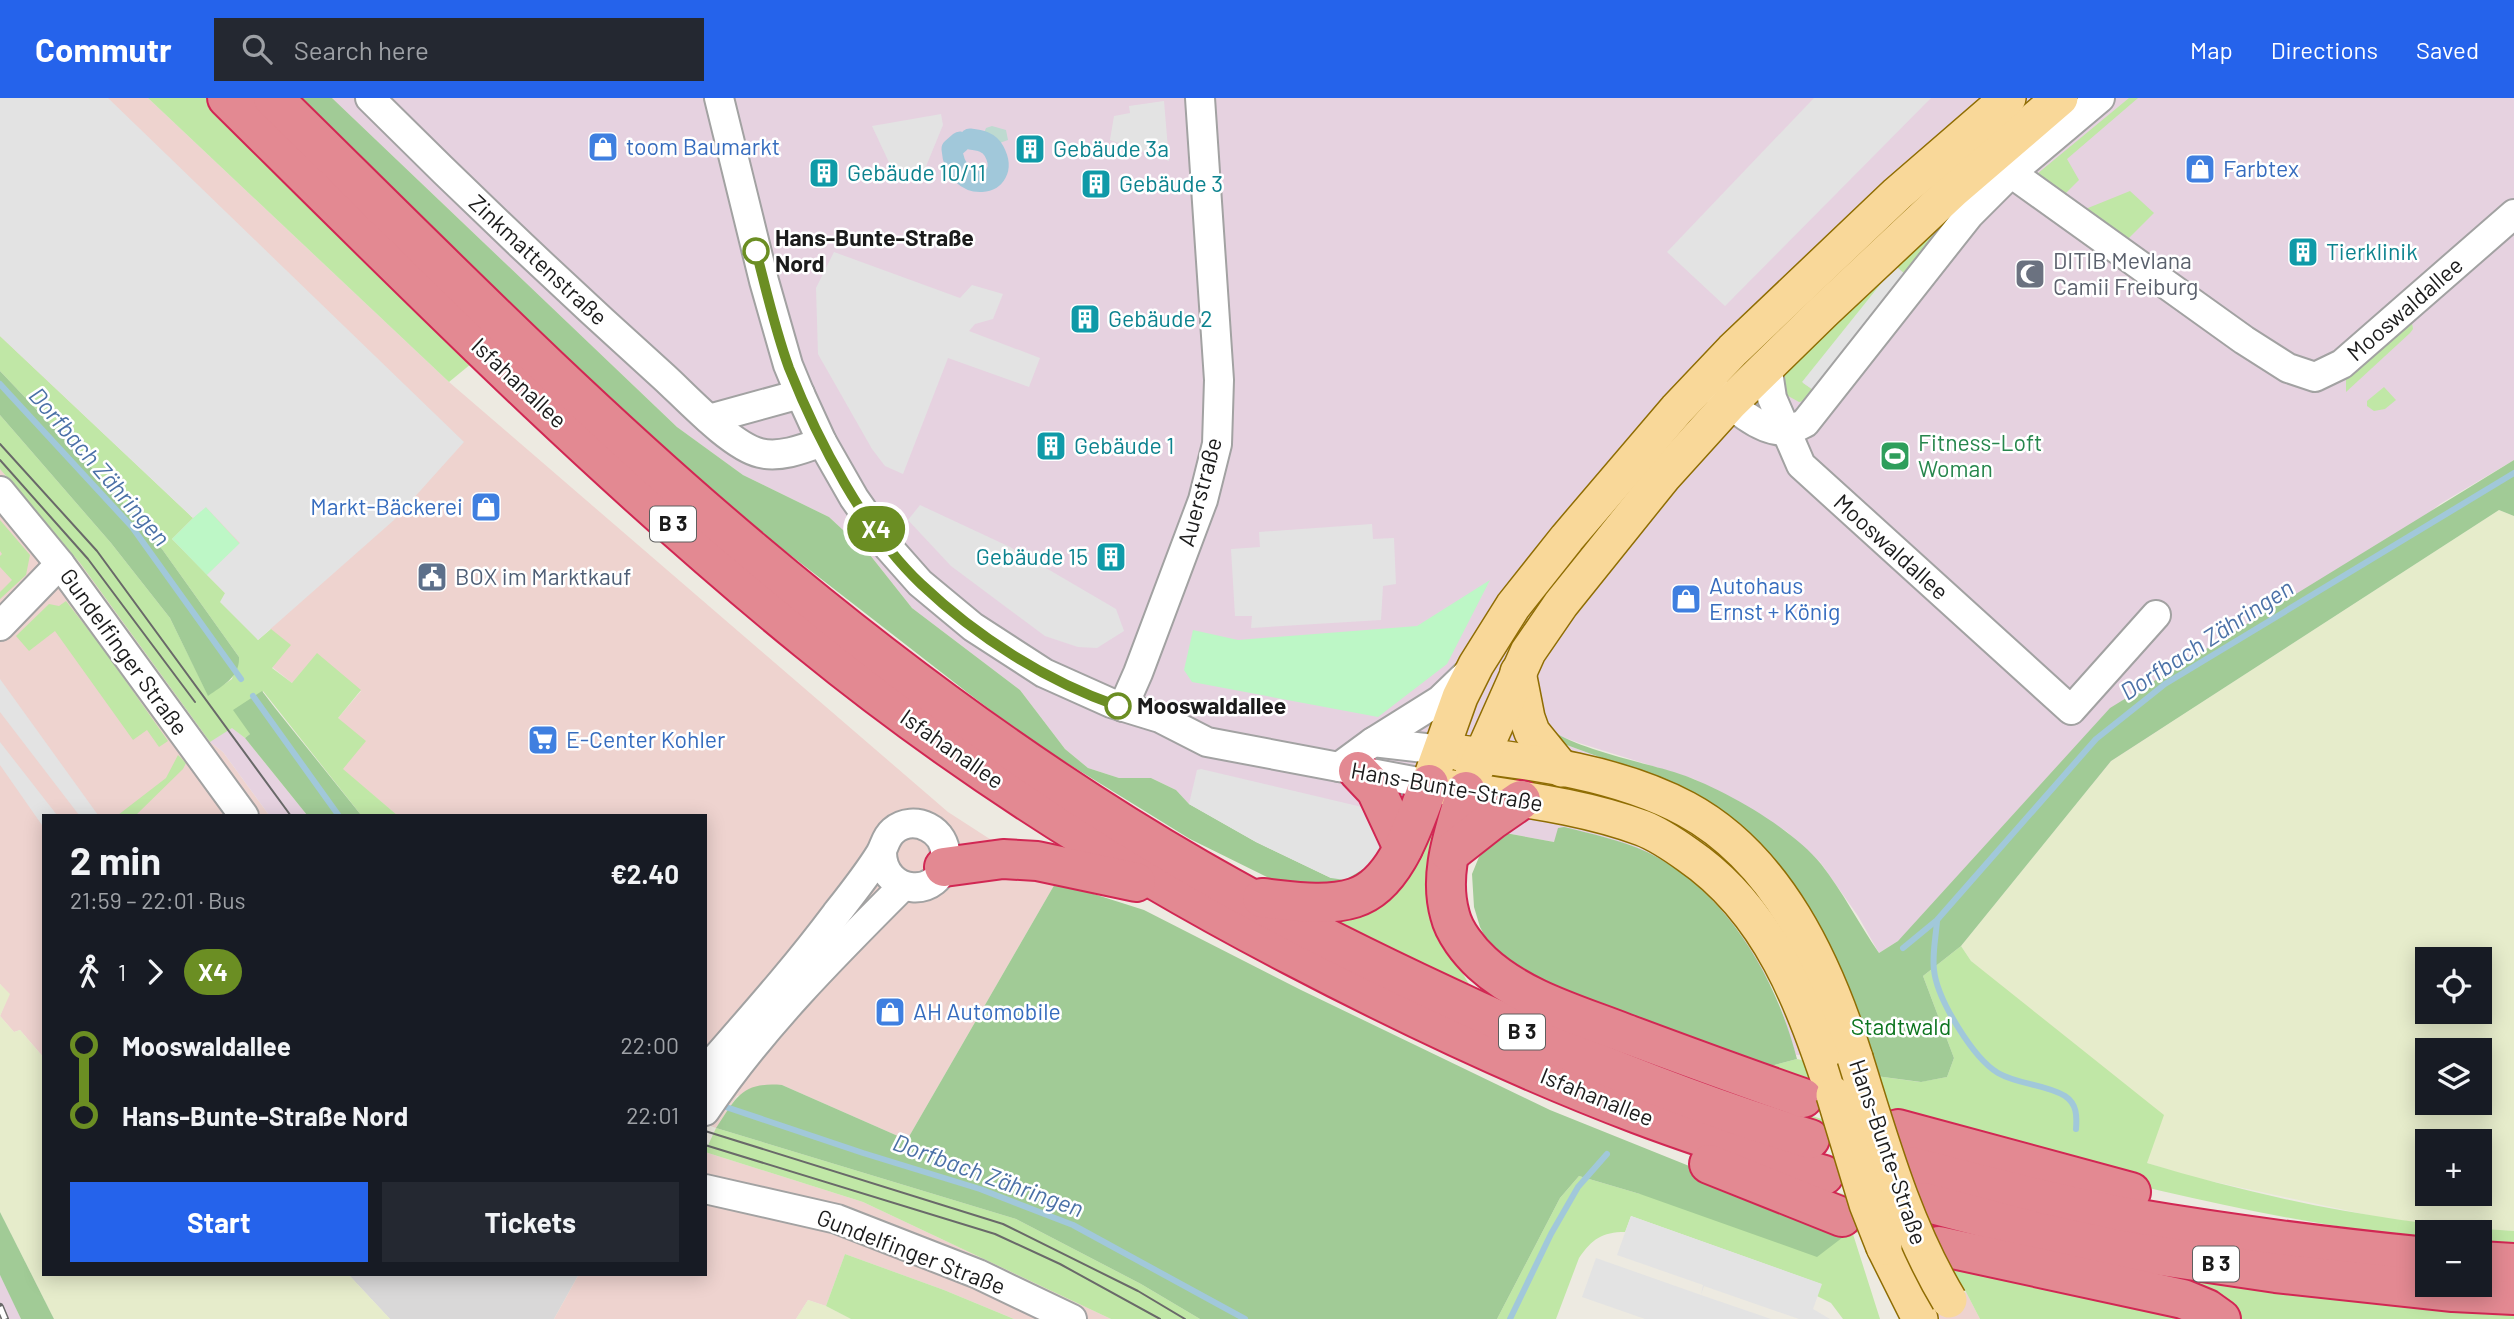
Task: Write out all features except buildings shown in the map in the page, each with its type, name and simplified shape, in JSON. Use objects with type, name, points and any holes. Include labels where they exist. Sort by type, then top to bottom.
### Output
[{"type":"highway","name":"Isfahanallee","points":[[227,98],[478,346],[705,554],[807,640],[901,713],[1078,835],[1169,890],[1360,992],[1497,1056],[1638,1114],[1726,1146],[1824,1175]]},
{"type":"highway","name":"Isfahanallee","points":[[273,98],[600,416],[680,488],[812,599],[946,704],[1047,775],[1138,833],[1246,896],[1404,978],[1588,1060],[1671,1093],[1810,1139]]},
{"type":"highway","points":[[1357,760],[1376,790],[1403,848]]},
{"type":"highway","points":[[1246,896],[1311,902],[1357,897],[1383,878],[1403,848],[1435,767]]},
{"type":"highway","points":[[1466,791],[1450,853],[1446,896],[1450,918],[1480,962],[1546,1003],[1803,1098]]},
{"type":"highway","points":[[1450,853],[1521,800]]},
{"type":"highway","points":[[944,867],[1003,859],[1037,861],[1169,890]]},
{"type":"highway","points":[[1638,1114],[1702,1161],[1842,1217]]},
{"type":"highway","points":[[1898,1129],[2070,1177],[2161,1199],[2258,1238]]},
{"type":"highway","name":"B 3","points":[[1910,1166],[2072,1206],[2258,1238],[2415,1256]]},
{"type":"highway","name":"B 3","points":[[1924,1202],[2121,1250],[2276,1273],[2454,1292],[2514,1295]]},
{"type":"highway","points":[[1939,1245],[2183,1299],[2207,1309],[2221,1319]]},
{"type":"highway","points":[[2492,1262],[2514,1263]]},
{"type":"main road","points":[[1466,791],[1518,672],[1561,604],[1664,477],[1718,392],[1733,350],[1887,203],[2008,98]]},
{"type":"main road","points":[[1435,767],[1476,665],[1513,606],[1567,538],[1677,410],[1718,392],[1767,365],[1953,190],[2060,98]]},
{"type":"main road","points":[[1518,672],[1532,732],[1562,769]]},
{"type":"main road","name":"Hans-Bunte-Straße","points":[[1435,767],[1480,755],[1562,769],[1620,783],[1661,797],[1708,822],[1736,845],[1764,874],[1798,925],[1823,974],[1867,1203],[1884,1247],[1919,1316]]},
{"type":"main road","name":"Hans-Bunte-Straße","points":[[1435,767],[1466,791],[1610,818],[1645,829],[1705,867],[1739,899],[1776,949],[1804,1009],[1838,1057],[1928,1266],[1956,1309]]},
{"type":"street","name":"Zinkmattenstraße","points":[[370,98],[565,288],[709,419],[738,442],[759,453],[781,454],[822,442]]},
{"type":"street","name":"Hans-Bunte-Straße","points":[[719,98],[764,281],[788,365],[800,394],[822,442],[854,498],[889,548],[920,583],[973,627],[1044,673],[1123,707],[1160,718],[1207,743],[1435,767]]},
{"type":"street","name":"Auerstraße","points":[[1123,707],[1203,500],[1217,444],[1219,380],[1200,98]]},
{"type":"street","points":[[1718,392],[1769,427],[1785,431],[1805,423],[1969,215],[2011,173],[2101,98]]},
{"type":"street","name":"Mooswaldallee","points":[[2011,173],[2244,340],[2288,368],[2315,377],[2342,364],[2514,214]]},
{"type":"street","name":"Mooswaldallee","points":[[1767,365],[1772,398],[1801,465],[2071,710],[2156,615]]},
{"type":"street","points":[[709,419],[800,394]]},
{"type":"street","name":"Gundelfinger Straße","points":[[0,491],[60,564],[243,814]]},
{"type":"street","points":[[0,626],[60,564]]},
{"type":"street","name":"Hans-Bunte-Straße","points":[[1357,760],[1440,701],[1476,665]]},
{"type":"street","points":[[917,823],[928,827],[944,844],[944,867],[932,882],[913,887],[903,886],[889,876],[882,860],[886,839],[895,829],[905,824],[917,823]]},
{"type":"street","points":[[710,1090],[797,964],[882,852]]},
{"type":"street","points":[[710,1090],[903,886]]},
{"type":"street","name":"Gundelfinger Straße","points":[[707,1189],[837,1219],[978,1274],[1072,1319]]},
{"type":"shaded area","points":[[0,98],[148,98],[449,382],[948,812],[1056,882],[907,1140],[782,1085],[737,1096],[716,1128],[707,1125],[707,814],[396,814],[342,769],[338,718],[361,691],[292,683],[272,667],[290,645],[225,593],[172,539],[193,517],[0,336]]},
{"type":"shaded area","points":[[0,98],[108,98],[464,442],[394,520],[258,640],[220,602],[225,593],[207,575],[240,543],[206,507],[193,518],[0,336]]},
{"type":"shaded area","points":[[332,98],[2514,98],[2514,460],[2440,504],[1898,941],[1879,953],[1858,916],[1820,862],[1786,831],[1694,779],[1579,743],[1553,731],[1564,744],[1662,780],[1802,899],[1830,946],[1870,1059],[1796,1055],[1777,995],[1738,930],[1706,896],[1671,866],[1628,844],[1554,842],[1500,832],[1374,863],[1189,804],[1176,790],[1151,778],[1119,778],[1088,768],[1065,749],[1020,690],[912,608],[870,555],[829,517],[743,475],[677,427]]},
{"type":"shaded area","points":[[1814,98],[1931,98],[1725,306],[1667,252]]},
{"type":"shaded area","points":[[1164,101],[1169,161],[1110,140],[1114,116],[1130,113],[1129,106]]},
{"type":"shaded area","points":[[941,114],[943,125],[920,181],[893,171],[872,126]]},
{"type":"shaded area","points":[[992,126],[1006,130],[1008,140],[991,146],[981,140],[986,128]]},
{"type":"shaded area","points":[[834,252],[960,298],[972,285],[1003,294],[993,319],[975,324],[969,331],[1040,358],[1029,387],[948,358],[903,474],[885,466],[872,449],[818,354],[816,288]]},
{"type":"shaded area","points":[[1895,266],[1907,276],[1819,394],[1802,382]]},
{"type":"shaded area","points":[[0,415],[232,727],[245,738],[306,814],[268,814],[223,752],[210,742],[80,563],[0,469]]},
{"type":"shaded area","points":[[0,469],[80,563],[210,742],[223,752],[268,814],[42,814],[42,1056],[20,1030],[14,1032],[0,1016],[9,994],[0,984]]},
{"type":"shaded area","points":[[920,505],[1010,547],[1116,609],[1124,631],[1097,648],[1078,647],[1045,636],[951,566],[908,520]]},
{"type":"shaded area","points":[[1372,524],[1373,539],[1394,538],[1396,584],[1383,586],[1381,620],[1251,628],[1252,616],[1235,616],[1231,549],[1260,547],[1259,532]]},
{"type":"shaded area","points":[[0,679],[97,814],[78,814],[0,712]]},
{"type":"shaded area","points":[[0,742],[56,814],[42,814],[42,825],[0,765]]},
{"type":"shaded area","points":[[1197,770],[1362,807],[1373,814],[1387,836],[1374,863],[1345,880],[1331,878],[1256,842],[1189,804]]},
{"type":"shaded area","points":[[707,1153],[863,1202],[1111,1319],[1014,1319],[845,1254],[826,1306],[808,1300],[796,1319],[554,1319],[578,1276],[707,1276]]},
{"type":"shaded area","points":[[1631,1216],[1822,1284],[1813,1309],[1830,1319],[1799,1319],[1704,1286],[1701,1295],[1703,1285],[1617,1255]]},
{"type":"shaded area","points":[[1596,1258],[1771,1319],[1645,1319],[1582,1297]]},
{"type":"shaded area","points":[[0,1275],[9,1292],[21,1319],[0,1319]]},
{"type":"shaded area","points":[[350,1276],[578,1276],[554,1319],[390,1319]]},
{"type":"shaded area","points":[[1966,1292],[1980,1319],[1904,1319]]},
{"type":"green space","points":[[148,98],[208,98],[477,359],[449,382]]},
{"type":"green space","points":[[295,98],[332,98],[677,427],[743,475],[829,517],[870,555],[912,608],[1020,690],[1065,749],[1088,768],[1119,778],[1151,778],[1176,790],[1189,804],[1256,842],[1331,878],[1374,863],[1356,886],[1289,888],[1190,839],[1033,742],[762,533],[636,427]]},
{"type":"green space","points":[[2077,98],[2087,98],[1907,276],[1896,266],[1803,383],[1819,394],[1813,399],[1799,402],[1781,392],[1778,372]]},
{"type":"green space","points":[[2129,98],[2138,98],[2067,159],[2079,180],[2063,196],[2047,185],[2037,174]]},
{"type":"green space","points":[[2130,191],[2154,213],[2126,241],[2083,210]]},
{"type":"green space","points":[[2412,323],[2413,329],[2410,333],[2346,392],[2346,379]]},
{"type":"green space","points":[[0,336],[193,518],[172,539],[225,593],[258,640],[271,629],[291,645],[272,668],[292,683],[317,653],[361,690],[338,718],[366,741],[343,769],[396,814],[360,814],[263,691],[250,734],[245,738],[232,728],[210,742],[80,563],[0,469],[0,415],[111,543],[170,618],[208,695],[232,679],[239,657],[162,549],[108,485],[0,371]]},
{"type":"green space","points":[[0,371],[108,485],[162,549],[239,657],[234,675],[208,696],[170,618],[111,543],[0,415]]},
{"type":"green space","points":[[2384,387],[2396,400],[2385,409],[2374,411],[2367,406],[2367,401]]},
{"type":"green space","name":"Stadtwald","points":[[2514,460],[2514,516],[2499,510],[2111,761],[1961,946],[1923,976],[1954,1058],[1947,1077],[1921,1082],[1876,1076],[1830,946],[1802,899],[1662,780],[1564,744],[1553,731],[1593,749],[1692,778],[1773,822],[1821,864],[1879,953],[1898,941],[2110,708]]},
{"type":"green space","points":[[205,506],[240,544],[207,575],[172,539]]},
{"type":"green space","points":[[2499,510],[2514,516],[2514,1231],[2492,1230],[2492,1220],[2415,1220],[2415,1222],[2377,1217],[2192,1177],[2147,1163],[2148,1156],[1971,961],[1961,946],[2111,761]]},
{"type":"green space","points":[[0,520],[30,555],[26,575],[0,599],[0,592],[12,580],[0,567]]},
{"type":"green space","points":[[1490,580],[1447,664],[1378,717],[1192,682],[1184,670],[1193,630],[1238,640],[1417,626]]},
{"type":"green space","points":[[66,601],[168,741],[159,747],[147,730],[133,740],[55,631],[29,651],[16,636],[49,604],[59,606]]},
{"type":"green space","points":[[262,691],[360,814],[306,814],[245,738],[250,734],[233,710]]},
{"type":"green space","points":[[178,755],[186,763],[183,769],[137,814],[119,814],[166,778]]},
{"type":"green space","points":[[1426,826],[1441,828],[1454,959],[1469,984],[1484,994],[1809,1115],[1906,1145],[1830,1133],[1741,1104],[1305,919]]},
{"type":"green space","points":[[1564,827],[1647,852],[1675,868],[1701,889],[1744,939],[1761,967],[1776,997],[1797,1059],[1756,1070],[1560,997],[1491,948],[1480,927],[1474,907],[1472,874],[1479,857],[1500,832],[1554,842],[1558,828]]},
{"type":"green space","points":[[1056,882],[1144,910],[1301,990],[1550,1110],[1851,1231],[1817,1257],[1640,1194],[1579,1176],[1560,1198],[1497,1319],[1200,1319],[1141,1284],[1016,1219],[716,1128],[742,1093],[758,1086],[782,1085],[907,1140]]},
{"type":"green space","points":[[1961,946],[1971,961],[2164,1115],[2147,1163],[2237,1188],[2329,1208],[2415,1221],[2415,1238],[2316,1223],[2096,1175],[1988,1145],[1756,1070],[1797,1059],[1876,1076],[1920,1082],[1947,1077],[1954,1058],[1923,976]]},
{"type":"green space","points":[[0,984],[10,994],[0,1016]]},
{"type":"green space","points":[[0,1016],[14,1032],[20,1030],[42,1056],[42,1276],[350,1276],[390,1319],[54,1319],[0,1212]]},
{"type":"green space","points":[[716,1128],[1016,1219],[1141,1284],[1200,1319],[1111,1319],[863,1202],[707,1153]]},
{"type":"green space","points":[[1750,1168],[2064,1253],[2219,1284],[2479,1314],[2514,1315],[2514,1319],[1980,1319],[1966,1292],[1944,1262],[1852,1231],[1880,1319],[1843,1319],[1831,1303],[1817,1296],[1821,1284],[1631,1216],[1625,1232],[1604,1235],[1593,1241],[1584,1251],[1556,1319],[1497,1319],[1560,1198],[1579,1176],[1640,1194]]},
{"type":"green space","points":[[0,1212],[54,1319],[21,1319],[0,1275]]},
{"type":"green space","points":[[2492,1230],[2514,1231],[2514,1246],[2492,1245]]},
{"type":"green space","points":[[845,1254],[1014,1319],[851,1319],[826,1306]]},
{"type":"green space","points":[[808,1300],[826,1306],[851,1319],[796,1319]]},
{"type":"waterway","points":[[960,142],[952,149],[955,164],[963,174],[982,182],[990,179],[996,173],[998,163],[994,151],[990,145],[970,139]]},
{"type":"waterway","name":"Dorfbach Zähringen","points":[[0,384],[132,527],[241,679]]},
{"type":"waterway","name":"Dorfbach Zähringen","points":[[1903,948],[1937,920],[2096,739],[2165,684],[2514,473]]},
{"type":"waterway","name":"Dorfbach Zähringen","points":[[253,696],[338,814]]},
{"type":"waterway","points":[[1937,921],[1934,970],[1942,996],[1958,1027],[1978,1055],[1998,1073],[2049,1089],[2069,1099],[2075,1111],[2076,1129]]},
{"type":"waterway","name":"Dorfbach Zähringen","points":[[720,1105],[980,1189],[1073,1225],[1245,1319]]},
{"type":"waterway","name":"Dorfbach Zähringen","points":[[1510,1319],[1551,1234],[1578,1187],[1607,1154]]},
{"type":"tram line","points":[[0,444],[97,551],[290,814]]},
{"type":"tram line","points":[[0,460],[88,559],[195,702]]},
{"type":"tram line","points":[[707,1132],[1003,1224],[1138,1291],[1185,1319]]},
{"type":"tram line","points":[[707,1146],[995,1234],[1060,1264],[1160,1319]]},
{"type":"railway","points":[[0,1307],[5,1319]]},
{"type":"bus line","name":"X4","points":[[756,251],[788,365],[811,418],[854,498],[889,548],[920,583],[1004,649],[1072,687],[1118,706]]},
{"type":"place","name":"toom Baumarkt","points":[[603,147]]},
{"type":"place","name":"Gebäude 3a","points":[[1030,149]]},
{"type":"place","name":"Farbtex","points":[[2200,169]]},
{"type":"place","name":"Gebäude 10/11","points":[[824,173]]},
{"type":"place","name":"Gebäude 3","points":[[1096,184]]},
{"type":"place","name":"Hans-Bunte-Straße Nord","points":[[756,251]]},
{"type":"place","name":"Tierklinik","points":[[2303,252]]},
{"type":"place","name":"DITIB Mevlana Camii Freiburg","points":[[2030,274]]},
{"type":"place","name":"Gebäude 2","points":[[1085,319]]},
{"type":"place","name":"Gebäude 1","points":[[1051,446]]},
{"type":"place","name":"Fitness-Loft Woman","points":[[1895,456]]},
{"type":"place","name":"Markt-Bäckerei","points":[[486,507]]},
{"type":"place","name":"Gebäude 15","points":[[1111,557]]},
{"type":"place","name":"BOX im Marktkauf","points":[[432,577]]},
{"type":"place","name":"Autohaus Ernst + König","points":[[1686,599]]},
{"type":"place","name":"Mooswaldallee","points":[[1118,706]]},
{"type":"place","name":"E-Center Kohler","points":[[543,740]]},
{"type":"place","name":"AH Automobile","points":[[890,1012]]}]
